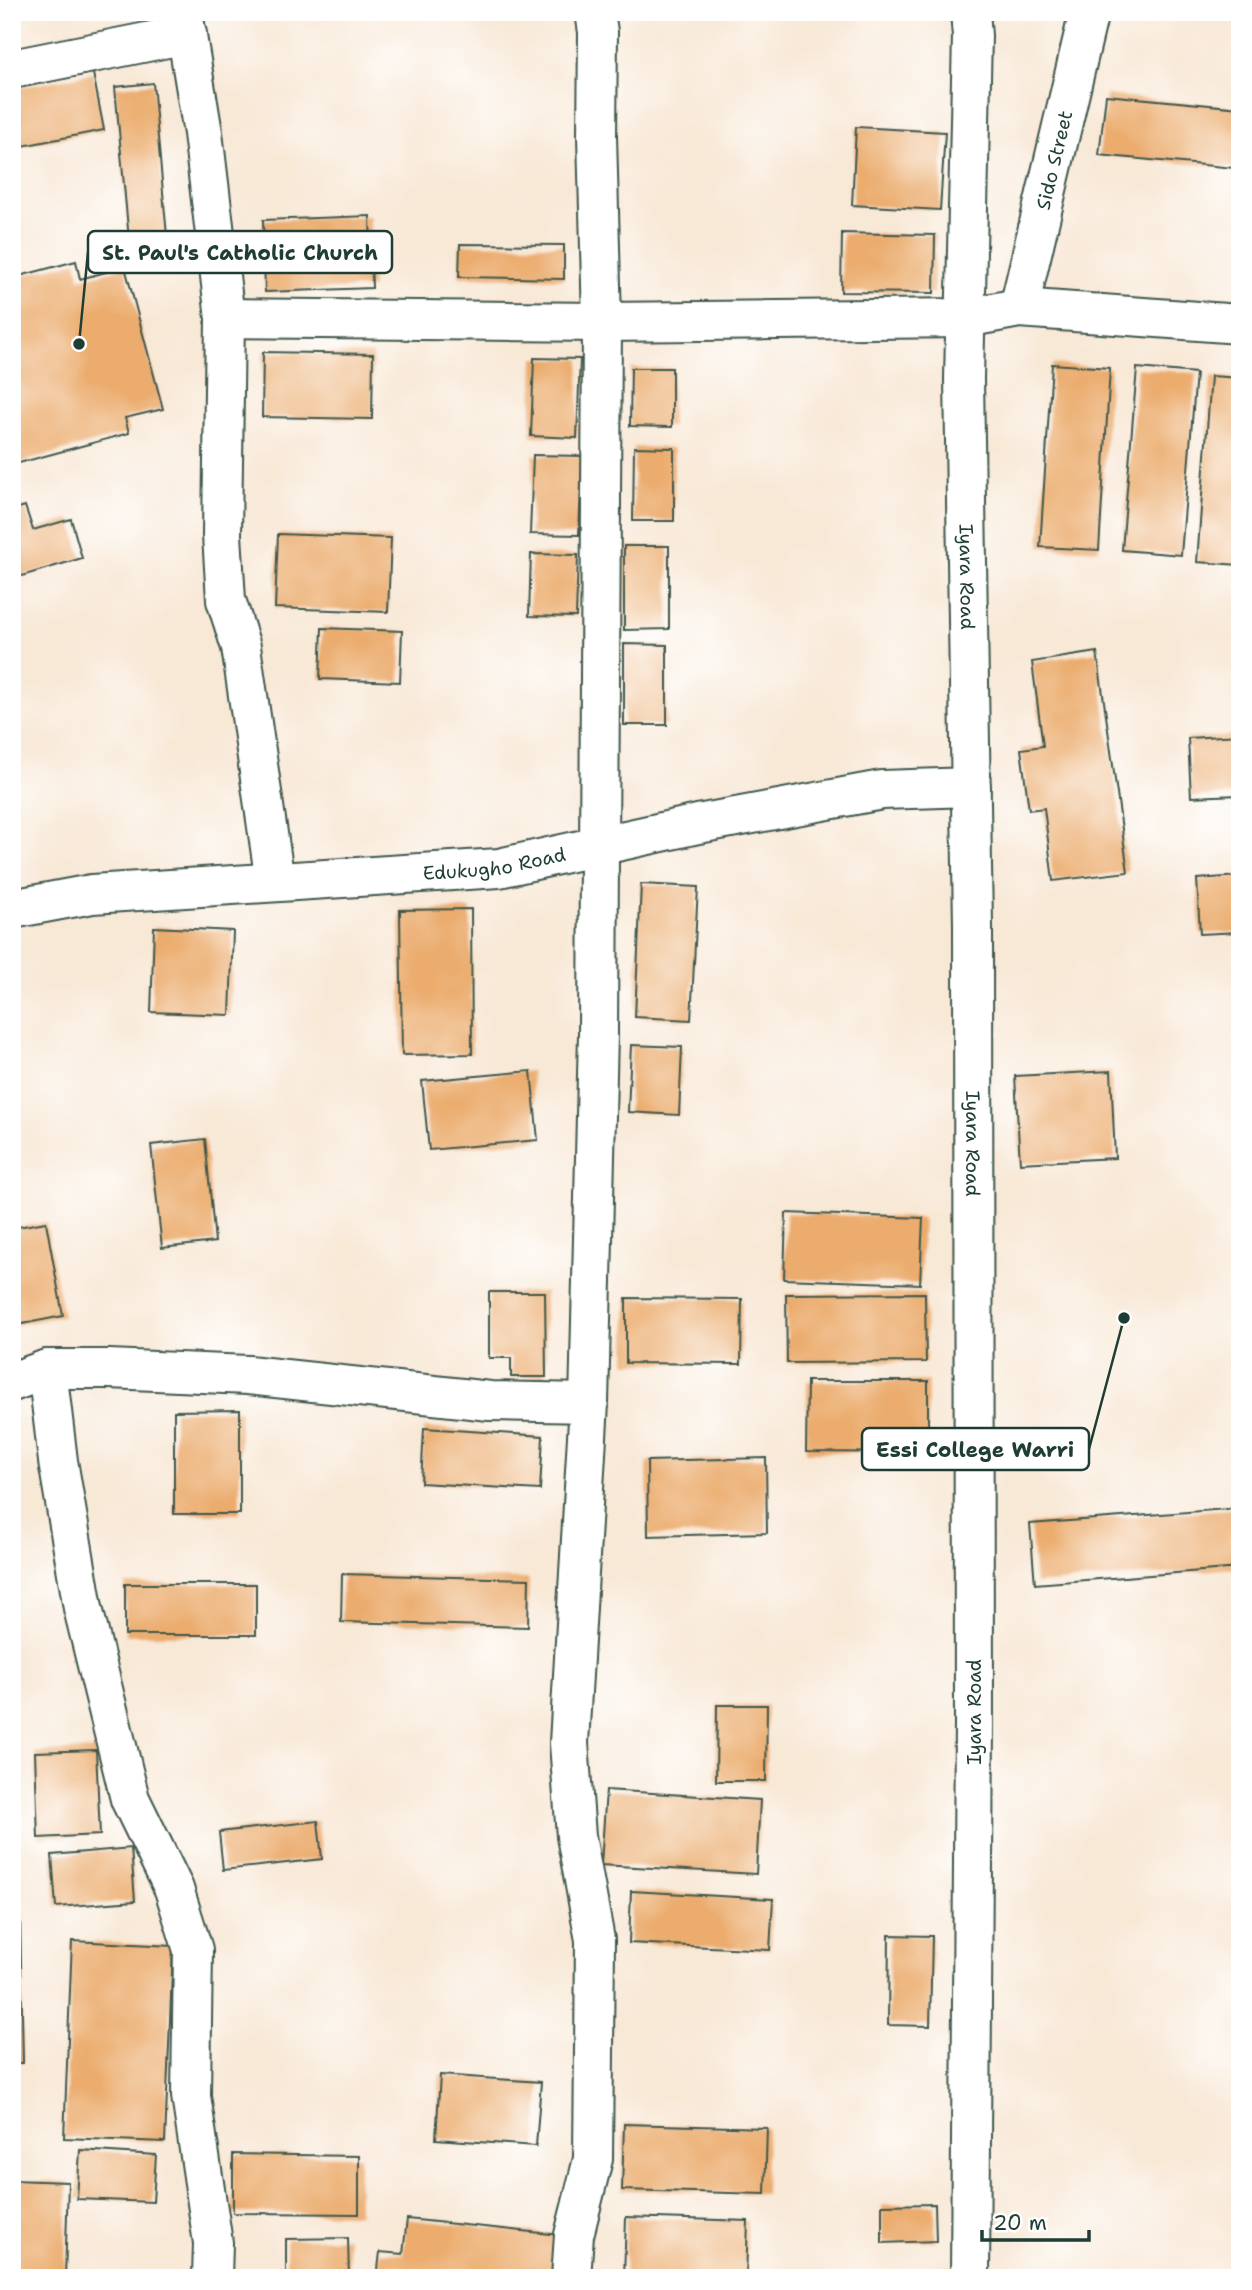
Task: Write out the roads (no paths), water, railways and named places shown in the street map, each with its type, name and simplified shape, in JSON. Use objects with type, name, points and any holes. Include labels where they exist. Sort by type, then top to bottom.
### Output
[{"type":"street","points":[[571,2278],[574,2235],[593,2159],[595,1940],[576,1836],[569,1743],[589,1403],[601,847],[602,322],[597,136],[598,32],[595,12]]},
{"type":"street","name":"Iyara Road","points":[[970,12],[972,36],[964,379],[973,925],[974,1738],[971,2278]]},
{"type":"street","name":"Sido Street","points":[[1019,308],[1089,12]]},
{"type":"street","points":[[12,69],[185,23],[203,133],[225,318],[222,535],[226,600],[241,647],[275,882]]},
{"type":"street","points":[[225,318],[602,322],[965,318],[1019,308],[1240,324]]},
{"type":"street","name":"Edukugho Road","points":[[12,909],[92,894],[499,868],[698,824],[882,790],[971,787]]},
{"type":"street","points":[[212,2278],[213,2244],[191,2096],[193,1950],[174,1889],[130,1799],[83,1608],[58,1461],[30,1376],[109,1369],[248,1375],[490,1401],[589,1403]]},
{"type":"place","name":"St. Paul's Catholic Church","points":[[79,344]]},
{"type":"place","name":"Essi College Warri","points":[[1124,1318]]}]
